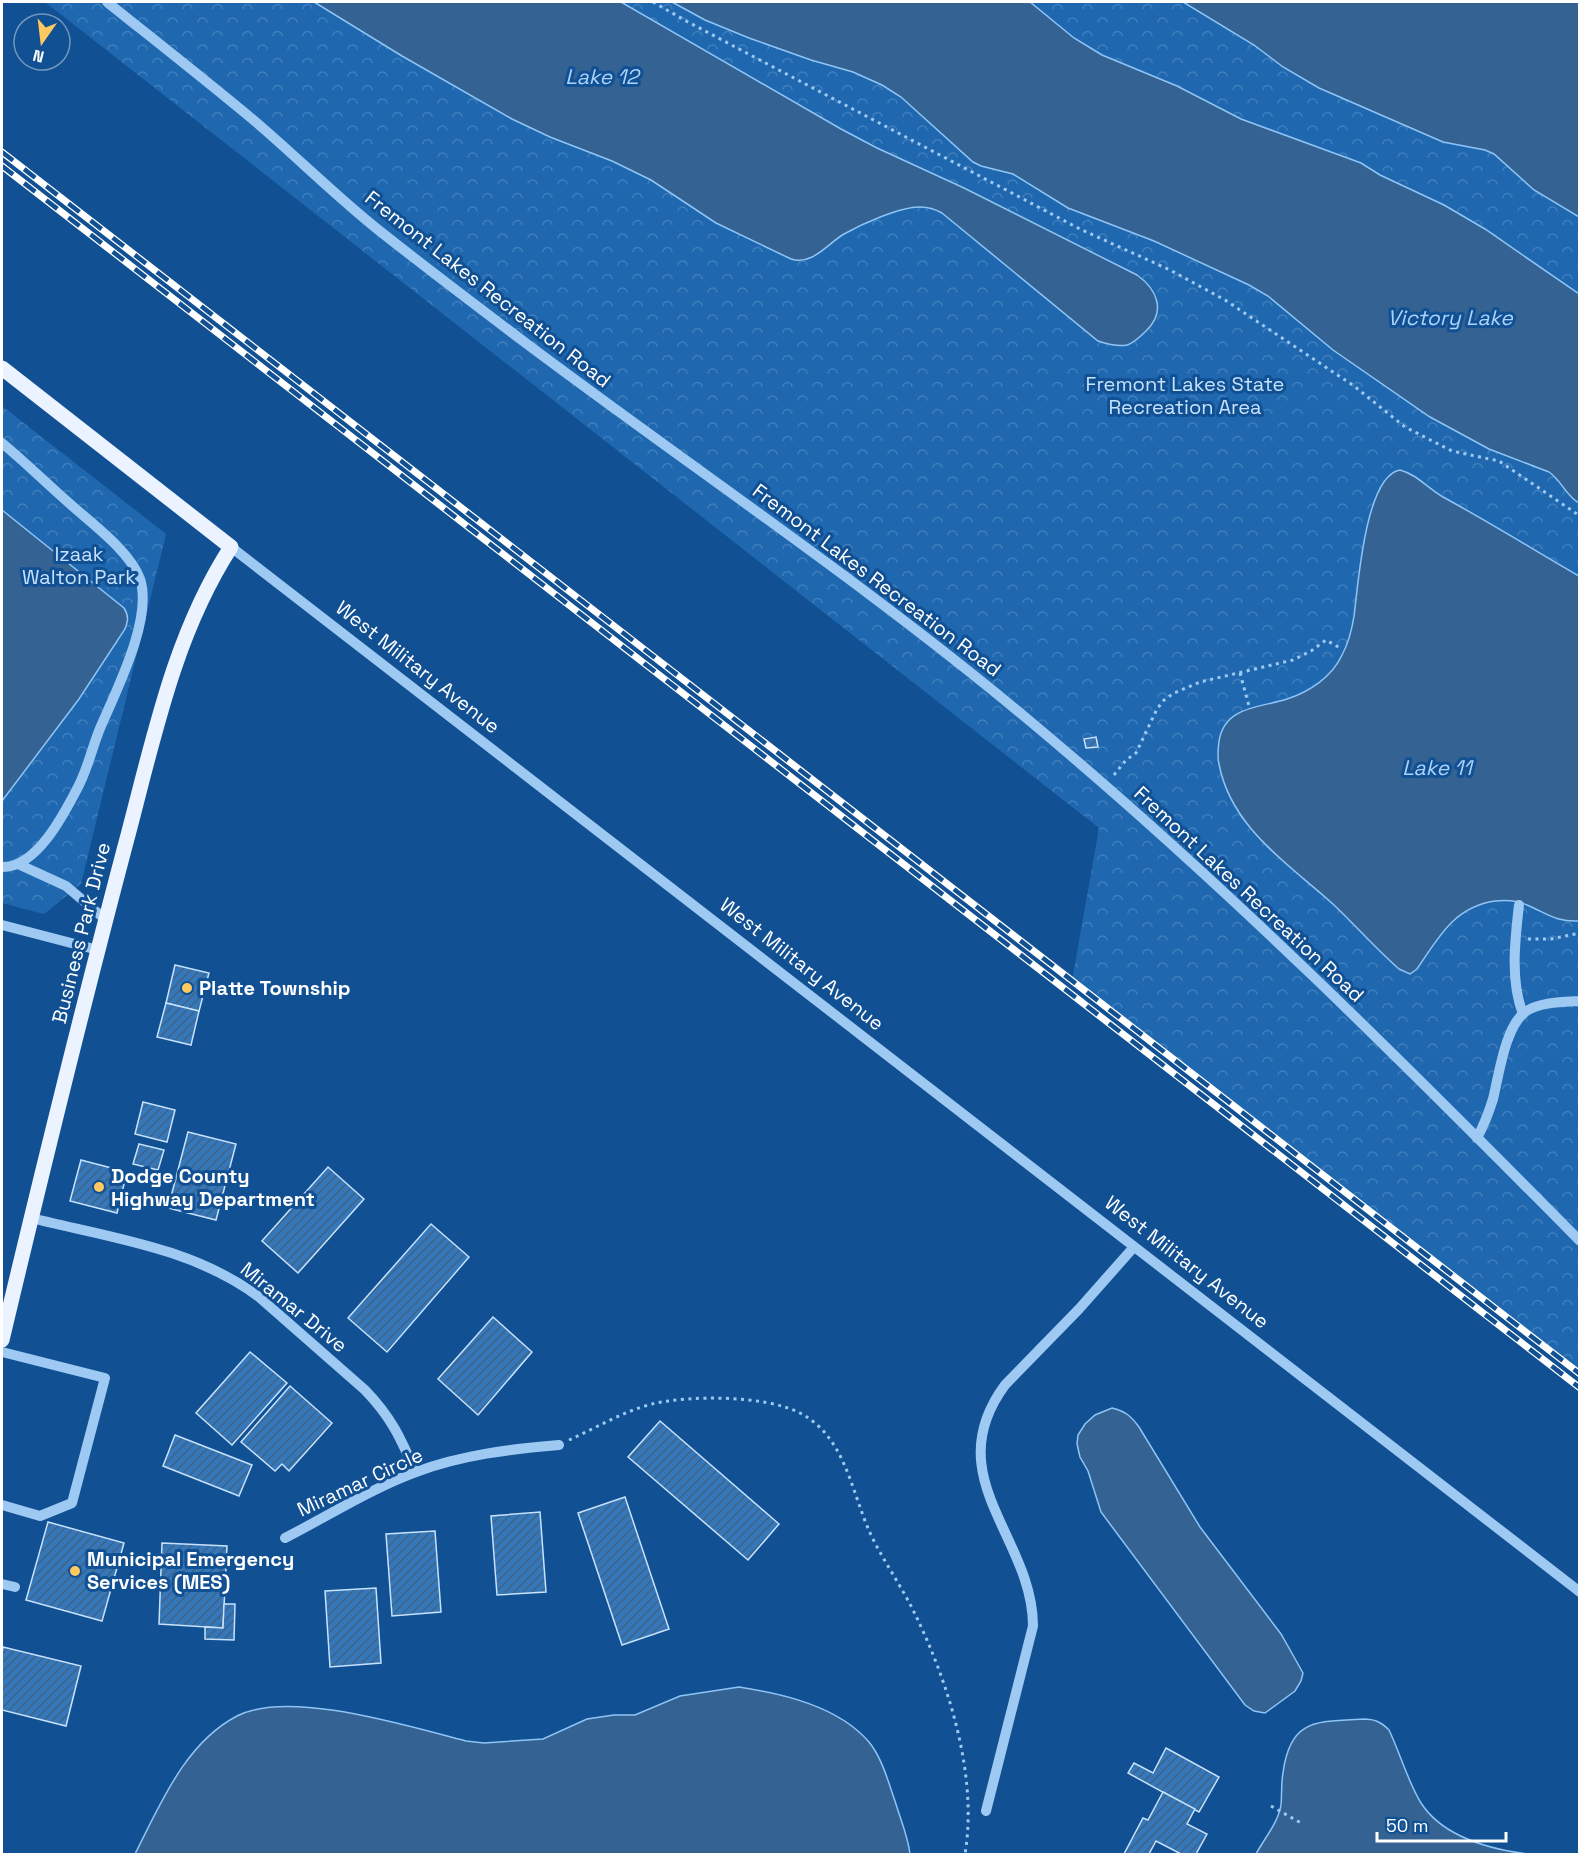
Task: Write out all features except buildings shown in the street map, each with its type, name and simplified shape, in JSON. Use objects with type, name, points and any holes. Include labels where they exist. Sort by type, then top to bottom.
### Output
[{"type":"main road","name":"West Military Avenue","points":[[2,368],[231,547]]},
{"type":"main road","name":"Business Park Drive","points":[[2,1340],[98,950],[174,669],[202,597],[231,547]]},
{"type":"street","name":"Fremont Lakes Recreation Road","points":[[107,2],[257,123],[381,232],[534,350],[906,622],[1028,719],[1221,889],[1432,1090],[1580,1241]]},
{"type":"street","points":[[2,443],[104,534],[124,555],[136,569],[141,581],[142,597],[132,650],[78,789],[39,848],[18,864],[2,867]]},
{"type":"street","name":"West Military Avenue","points":[[231,547],[1580,1592]]},
{"type":"street","points":[[18,864],[66,886],[106,920]]},
{"type":"street","points":[[1519,905],[1516,939],[1517,997],[1523,1014]]},
{"type":"street","points":[[2,925],[98,950]]},
{"type":"street","points":[[1478,1138],[1487,1117],[1511,1033],[1523,1014],[1540,1006],[1580,1001]]},
{"type":"street","name":"Miramar Drive","points":[[31,1218],[182,1257],[224,1273],[242,1284],[339,1367],[380,1406],[399,1434],[416,1472]]},
{"type":"street","points":[[986,1811],[1032,1636],[1033,1613],[1022,1572],[982,1478],[981,1445],[986,1417],[996,1396],[1005,1385],[1079,1309],[1133,1248]]},
{"type":"street","points":[[2,1352],[105,1378],[72,1503],[40,1515],[2,1505]]},
{"type":"street","name":"Miramar Circle","points":[[285,1538],[416,1472],[477,1456],[559,1445]]},
{"type":"street","points":[[2,1584],[15,1587]]},
{"type":"path","points":[[653,2],[1070,223],[1170,270],[1215,295],[1354,386],[1405,427],[1452,451],[1499,461],[1580,516]]},
{"type":"path","points":[[1106,786],[1126,760],[1136,753],[1157,709],[1164,700],[1185,687],[1293,660],[1326,640],[1340,648]]},
{"type":"path","points":[[1240,673],[1249,706]]},
{"type":"path","points":[[1516,939],[1551,939],[1580,933]]},
{"type":"path","points":[[559,1445],[652,1404],[692,1399],[768,1403],[789,1408],[802,1414],[829,1436],[844,1461],[871,1535],[918,1621],[944,1685],[956,1726],[966,1778],[969,1809],[965,1854]]},
{"type":"path","points":[[1271,1806],[1301,1823]]},
{"type":"green space","name":"Fremont Lakes State Recreation Area","points":[[45,2],[1579,2],[1579,1374],[1072,981],[1099,828],[72,23],[72,12],[58,12]]},
{"type":"green space","name":"Izaak Walton Park","points":[[2,406],[166,534],[81,884],[44,914],[2,903]]},
{"type":"water","name":"Lake 12","points":[[314,2],[621,2],[841,129],[1137,275],[1154,294],[1157,302],[1156,316],[1146,331],[1130,344],[1123,346],[1098,341],[942,213],[926,207],[902,210],[881,217],[844,234],[813,257],[791,259],[716,223],[651,180],[512,119]]},
{"type":"water","name":"Victory Lake","points":[[672,2],[1030,2],[1074,38],[1102,55],[1177,86],[1241,119],[1361,163],[1380,175],[1444,205],[1485,229],[1579,294],[1579,503],[1549,472],[1489,449],[1430,417],[1333,350],[1268,296],[1249,285],[1154,241],[1068,208],[1013,174],[973,162],[901,97],[882,85],[853,72],[749,38],[705,20]]},
{"type":"water","points":[[1183,2],[1579,2],[1579,217],[1534,190],[1494,154],[1485,150],[1443,142],[1319,88]]},
{"type":"water","name":"Lake 11","points":[[1400,470],[1412,475],[1443,497],[1579,576],[1579,921],[1558,919],[1515,901],[1481,904],[1449,925],[1417,969],[1410,974],[1399,969],[1334,905],[1264,843],[1249,826],[1226,787],[1218,756],[1222,730],[1228,721],[1245,710],[1287,699],[1303,692],[1319,683],[1338,663],[1352,626],[1365,534],[1371,511],[1388,477]]},
{"type":"water","points":[[2,510],[124,608],[128,618],[125,629],[79,699],[2,801]]},
{"type":"water","points":[[1112,1408],[1127,1414],[1139,1427],[1200,1527],[1281,1634],[1303,1673],[1295,1691],[1265,1713],[1254,1711],[1245,1705],[1101,1512],[1077,1444],[1078,1435],[1085,1424],[1095,1415]]},
{"type":"water","points":[[739,1687],[774,1693],[826,1711],[842,1719],[869,1742],[887,1778],[904,1827],[910,1854],[135,1854],[165,1796],[188,1759],[219,1728],[237,1716],[260,1709],[318,1708],[484,1743],[543,1739],[587,1719],[635,1715],[680,1696]]},
{"type":"water","points":[[1363,1719],[1378,1722],[1389,1730],[1416,1795],[1430,1815],[1442,1825],[1454,1833],[1483,1845],[1527,1854],[1256,1854],[1279,1812],[1282,1777],[1287,1755],[1292,1742],[1299,1733],[1308,1726],[1319,1723]]},
{"type":"railway","points":[[2,152],[1580,1374]]},
{"type":"railway","points":[[2,166],[1580,1388]]},
{"type":"place","name":"Platte Township","points":[[187,988]]},
{"type":"place","name":"Dodge County Highway Department","points":[[99,1187]]},
{"type":"place","name":"Municipal Emergency Services (MES)","points":[[75,1571]]}]
